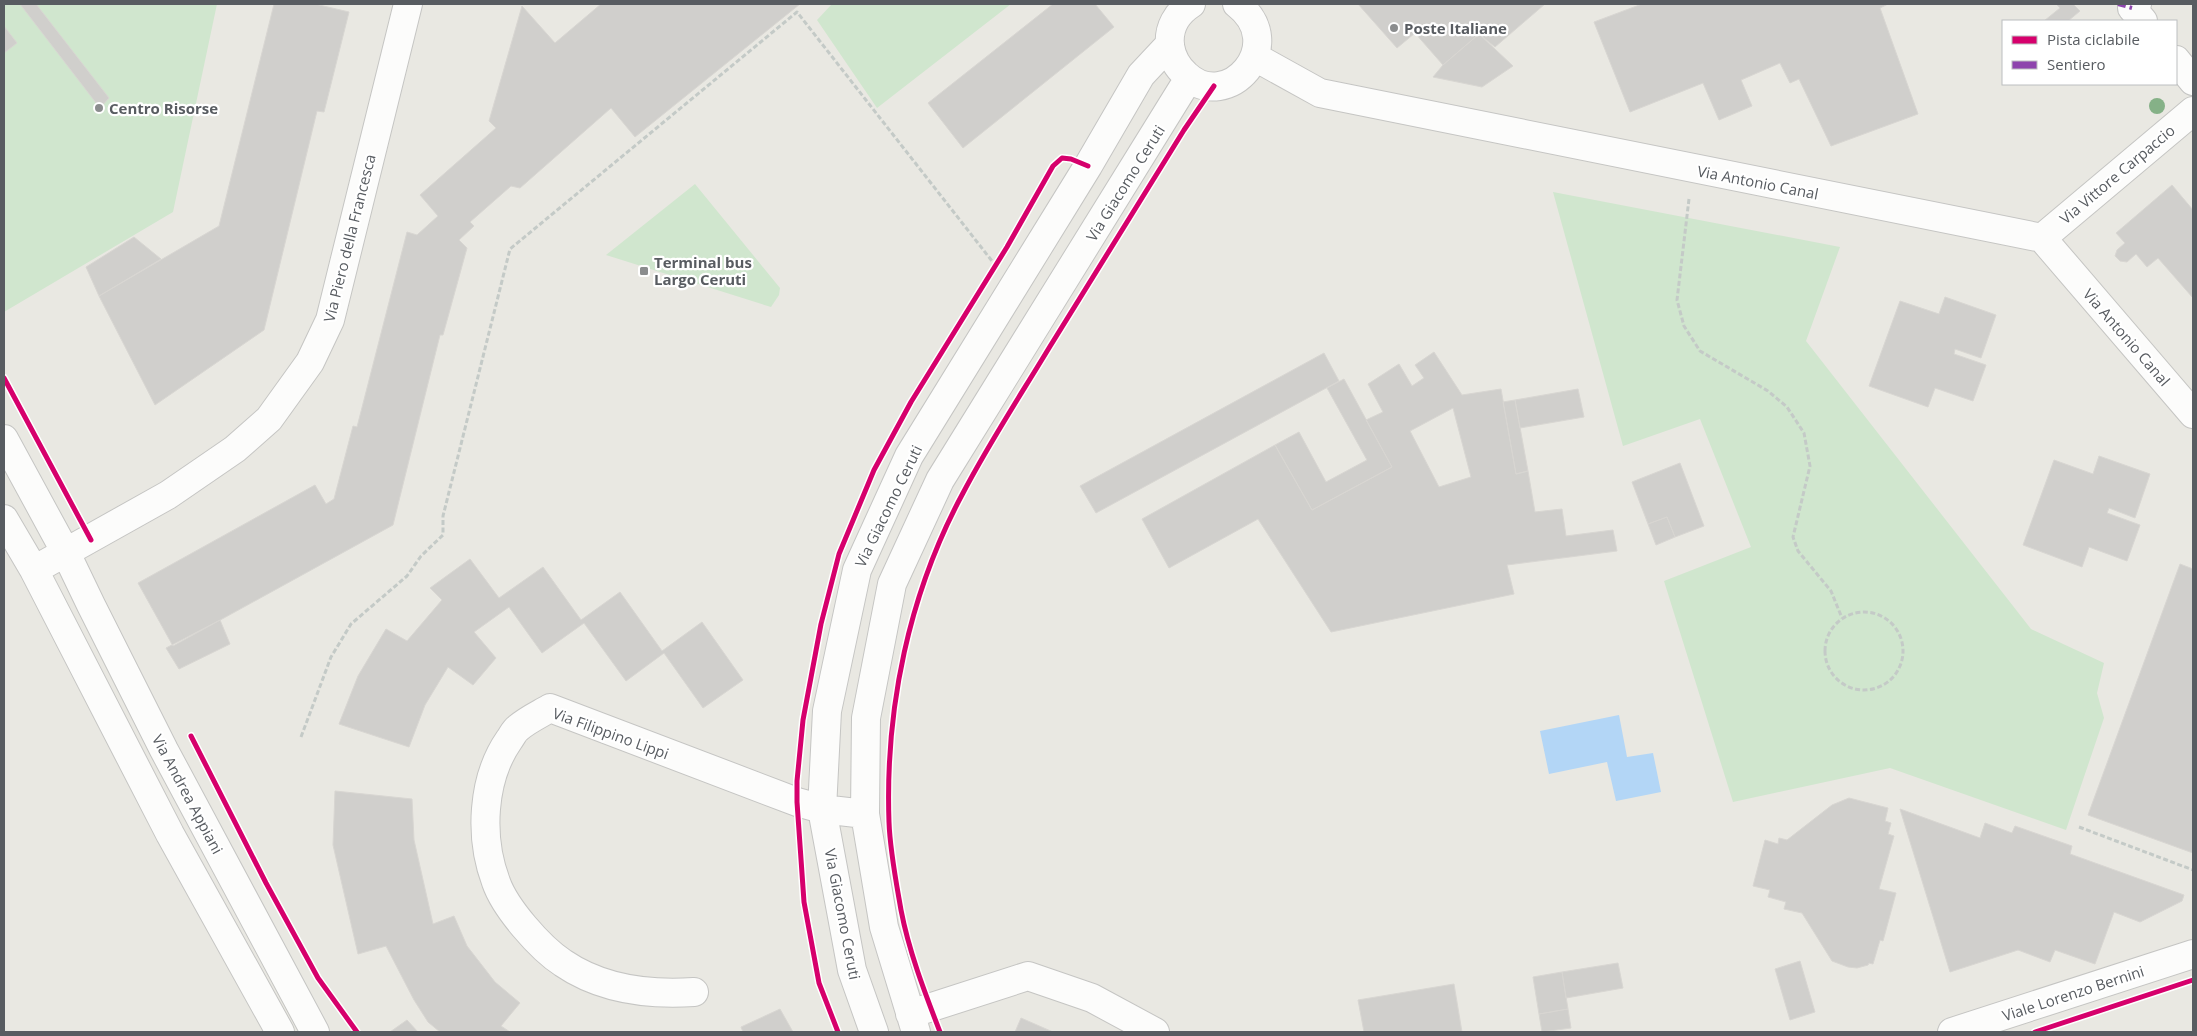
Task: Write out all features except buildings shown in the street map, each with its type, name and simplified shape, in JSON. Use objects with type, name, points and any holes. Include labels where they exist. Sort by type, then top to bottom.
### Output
[{"type":"street","name":"Via Piero della Francesca","points":[[34,570],[168,495],[235,449],[269,418],[310,362],[330,320],[408,4]]},
{"type":"street","points":[[1191,4],[1175,18],[1171,31],[1172,57],[1179,69],[1189,78],[1201,84],[1214,86],[1239,78],[1249,69],[1255,58],[1258,45],[1257,32],[1253,21],[1246,11],[1237,4]]},
{"type":"street","points":[[2137,4],[2132,8],[2142,20]]},
{"type":"street","name":"Via Giacomo Ceruti","points":[[874,1032],[852,970],[822,809],[827,711],[856,570],[909,456],[1088,166],[1141,75],[1170,44]]},
{"type":"street","name":"Via Antonio Canal","points":[[1255,58],[1320,93],[2042,238],[2193,414]]},
{"type":"street","points":[[2177,61],[2193,81]]},
{"type":"street","name":"Via Giacomo Ceruti","points":[[1154,1032],[1092,998],[1028,976],[913,1023],[884,928],[865,814],[866,718],[892,584],[940,480],[1189,78]]},
{"type":"street","name":"Via Vittore Carpaccio","points":[[2042,238],[2193,111]]},
{"type":"street","name":"Via Andrea Appiani","points":[[4,439],[66,553],[164,750],[316,1032]]},
{"type":"street","points":[[4,519],[34,570],[170,834],[280,1032]]},
{"type":"street","name":"Via Filippino Lippi","points":[[694,992],[663,994],[631,991],[596,980],[562,963],[530,933],[512,911],[496,883],[488,846],[486,816],[489,787],[499,754],[517,728],[550,708],[797,802],[822,809],[865,814]]},
{"type":"street","name":"Viale Lorenzo Bernini","points":[[1952,1032],[2193,954]]},
{"type":"path","points":[[300,737],[331,657],[351,624],[407,576],[422,556],[443,536],[443,516],[510,249],[797,12],[996,265],[1000,259]]},
{"type":"path","points":[[1695,169],[1686,217],[1678,300],[1684,326],[1700,350],[1768,391],[1787,407],[1804,433],[1810,466],[1793,538],[1798,551],[1831,592],[1842,618]]},
{"type":"path","points":[[1865,611],[1883,616],[1896,628],[1902,639],[1902,663],[1895,675],[1885,684],[1872,689],[1859,690],[1846,686],[1835,677],[1828,666],[1824,653],[1826,639],[1832,627],[1842,618],[1853,613],[1865,611]]},
{"type":"path","points":[[2079,827],[2193,870]]},
{"type":"green space","name":"Centro Risorse","points":[[4,4],[217,4],[173,212],[4,312]]},
{"type":"green space","points":[[832,4],[1011,4],[877,108],[817,20]]},
{"type":"green space","points":[[695,184],[780,288],[779,295],[771,307],[606,255]]},
{"type":"green space","points":[[1553,192],[1840,247],[1806,341],[2031,629],[2104,663],[2097,693],[2104,718],[2066,830],[1890,768],[1733,802],[1664,581],[1751,547],[1700,419],[1623,446]]},
{"type":"water","points":[[1619,715],[1627,757],[1653,753],[1661,792],[1616,801],[1607,762],[1549,774],[1540,731]]},
{"type":"marked path","points":[[2118,4],[2132,8]]},
{"type":"cycle path","points":[[940,1032],[918,972],[904,926],[889,822],[891,737],[896,694],[904,652],[915,611],[944,531],[983,456],[1184,130],[1214,86]]},
{"type":"cycle path","points":[[838,1032],[819,983],[804,902],[797,781],[803,720],[821,624],[839,554],[874,470],[911,402],[1007,247],[1053,166],[1062,158],[1071,159],[1088,166]]},
{"type":"cycle path","points":[[4,378],[91,540]]},
{"type":"cycle path","points":[[191,736],[266,883],[318,978],[357,1032]]},
{"type":"cycle path","points":[[2035,1032],[2193,980]]},
{"type":"place","name":"Poste Italiane","points":[[1394,28]]},
{"type":"place","name":"Centro Risorse","points":[[99,108]]},
{"type":"place","name":"Terminal bus Largo Ceruti","points":[[644,271]]}]
